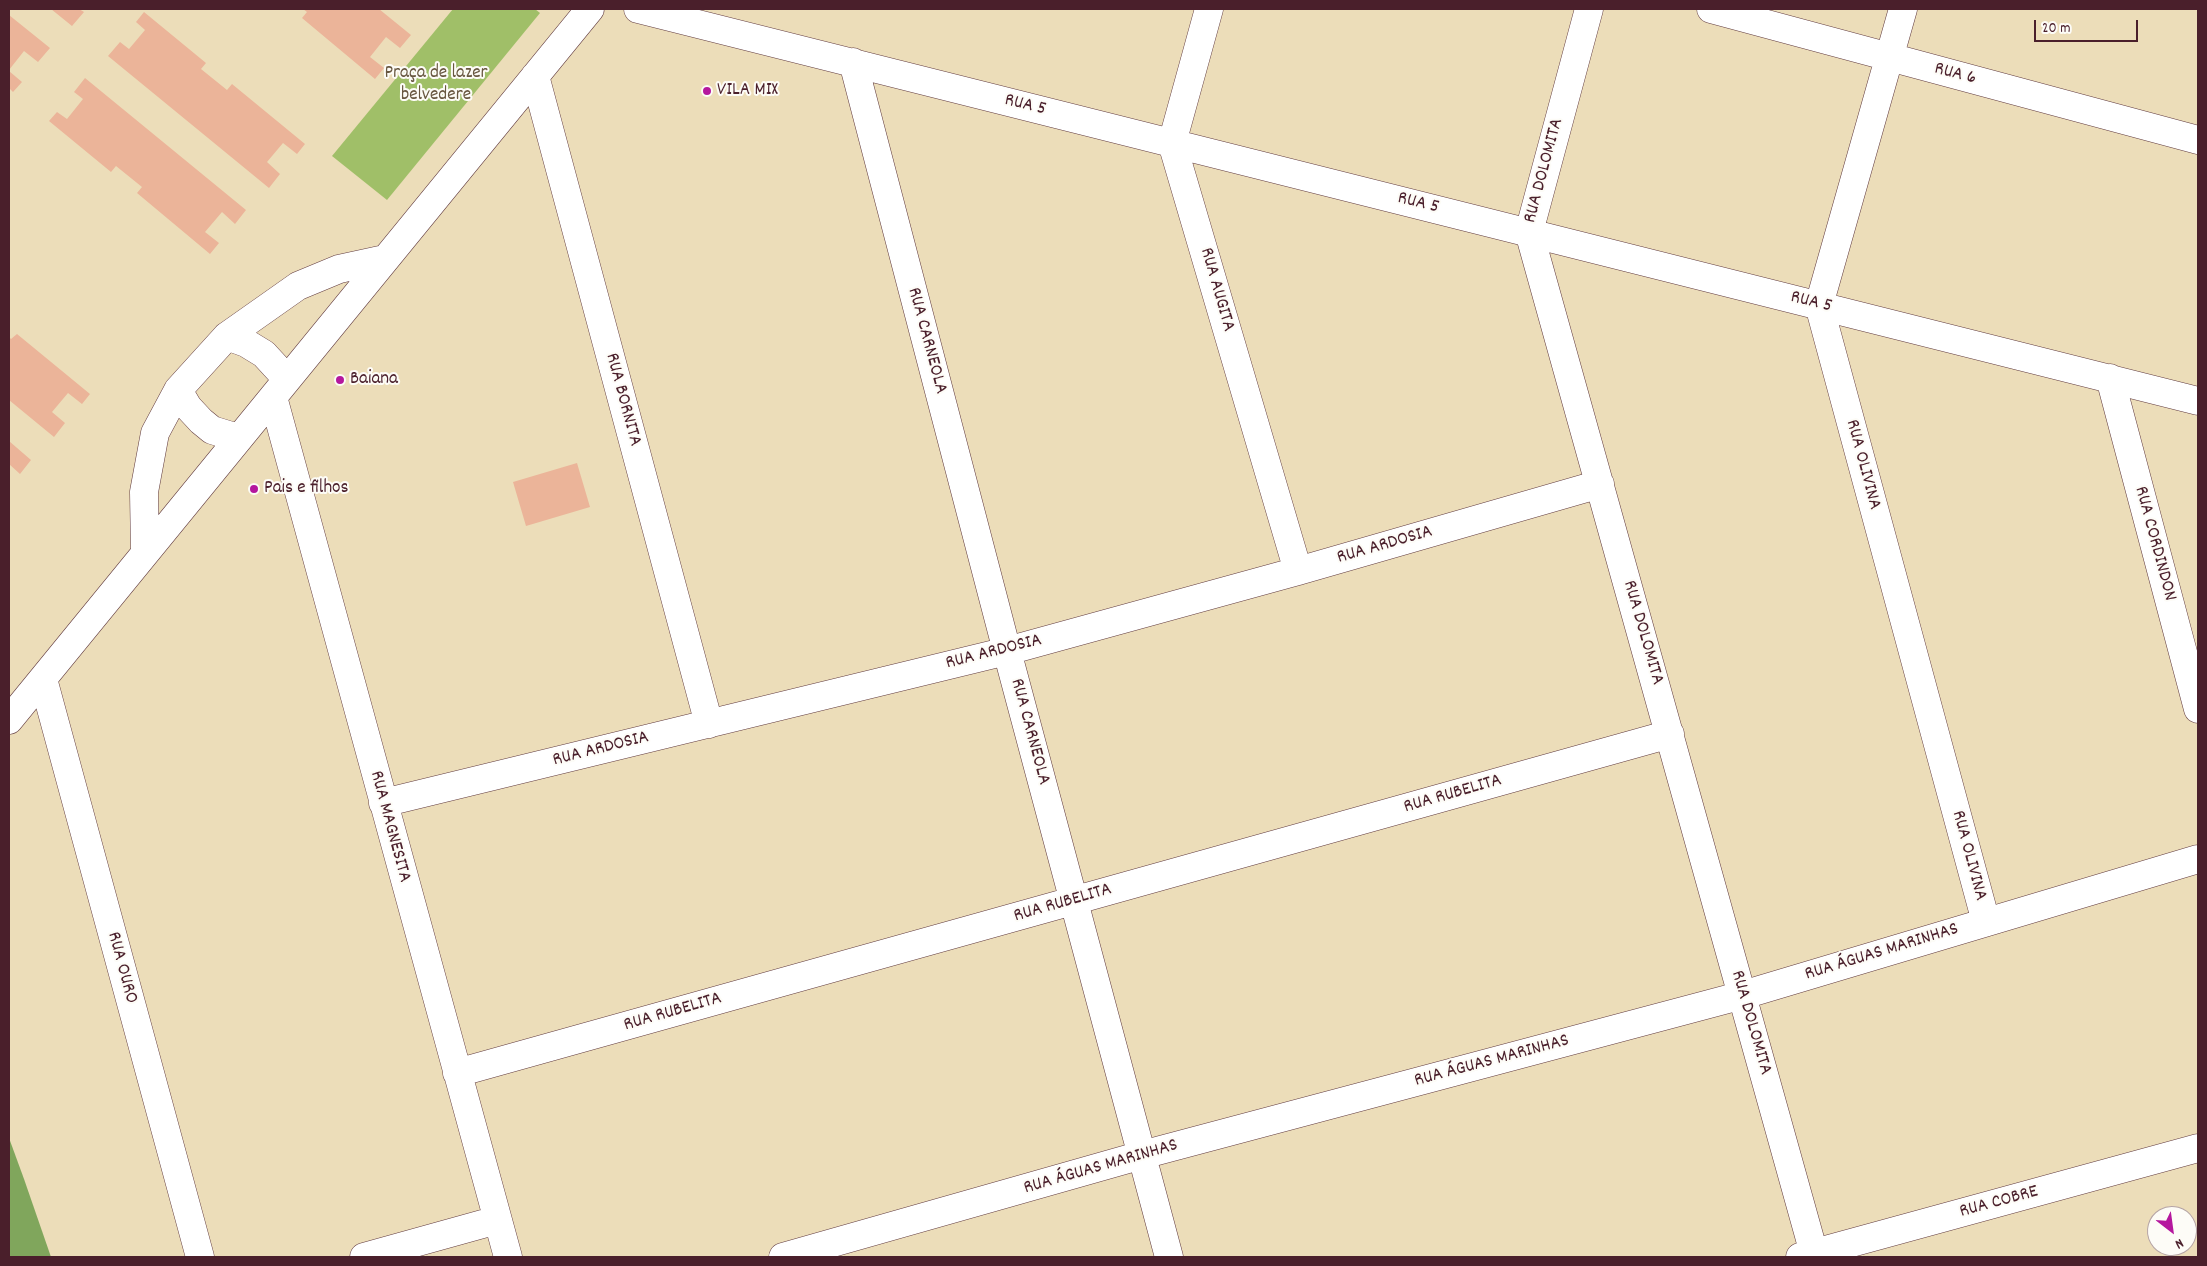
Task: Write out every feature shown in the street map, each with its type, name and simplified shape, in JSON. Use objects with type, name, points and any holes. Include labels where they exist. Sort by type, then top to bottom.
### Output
[{"type":"street","points":[[9,720],[590,9]]},
{"type":"street","name":"RUA 5","points":[[638,9],[2198,401]]},
{"type":"street","points":[[1172,143],[1209,9]]},
{"type":"street","name":"RUA DOLOMITA","points":[[1589,9],[1529,232],[1742,995],[1810,1256]]},
{"type":"street","name":"RUA 6","points":[[1711,9],[2198,140]]},
{"type":"street","points":[[1819,305],[1903,9]]},
{"type":"street","name":"RUA CARNEOLA","points":[[853,62],[1007,651],[1169,1257]]},
{"type":"street","name":"RUA BORNITA","points":[[535,76],[708,724]]},
{"type":"street","name":"RUA AUGITA","points":[[1172,143],[1298,571]]},
{"type":"street","points":[[145,553],[144,492],[155,434],[178,390],[227,336],[298,286],[339,269],[385,259]]},
{"type":"street","name":"RUA OLIVINA","points":[[1819,305],[1986,922]]},
{"type":"street","points":[[227,336],[246,343],[264,354],[280,388]]},
{"type":"street","name":"RUA CORDINDON","points":[[2110,378],[2198,709]]},
{"type":"street","name":"RUA MAGNESITA","points":[[280,388],[383,803],[456,1074],[508,1257]]},
{"type":"street","points":[[178,390],[188,407],[201,422],[212,430],[238,438]]},
{"type":"street","name":"RUA ARDOSIA","points":[[383,803],[1007,651],[1298,571],[1600,484]]},
{"type":"street","name":"RUA OURO","points":[[43,679],[200,1257]]},
{"type":"street","name":"RUA RUBELITA","points":[[456,1074],[1670,734]]},
{"type":"street","name":"RUA ÁGUAS MARINHAS","points":[[783,1257],[1142,1156],[1742,995],[2198,860]]},
{"type":"street","name":"RUA COBRE","points":[[1810,1256],[2198,1148]]},
{"type":"street","points":[[364,1257],[497,1220]]},
{"type":"green space","name":"Praça de lazer belvedere","points":[[453,9],[535,9],[540,13],[387,200],[332,156]]},
{"type":"green space","points":[[9,1138],[24,1179],[51,1257],[9,1257]]},
{"type":"building","points":[[51,9],[79,9],[84,12],[72,26]]},
{"type":"building","points":[[303,9],[379,9],[411,35],[400,48],[386,37],[370,57],[384,68],[375,79],[302,18],[307,12]]},
{"type":"building","points":[[144,12],[206,63],[201,69],[227,90],[232,84],[305,144],[297,154],[283,143],[267,162],[280,174],[269,188],[108,56],[120,42],[129,49],[145,30],[136,22]]},
{"type":"building","points":[[9,15],[50,48],[38,62],[24,51],[9,70]]},
{"type":"building","points":[[9,71],[22,82],[13,92],[9,88]]},
{"type":"building","points":[[85,78],[246,210],[235,224],[222,212],[205,232],[219,243],[210,254],[137,193],[142,187],[116,166],[111,172],[49,121],[57,112],[67,119],[83,99],[74,92]]},
{"type":"building","points":[[17,334],[90,394],[82,404],[68,393],[52,412],[65,423],[54,437],[9,400],[9,337],[11,339]]},
{"type":"building","points":[[9,441],[31,460],[20,474],[9,464]]},
{"type":"building","points":[[577,463],[590,507],[526,526],[513,482]]},
{"type":"place","name":"VILA MIX","points":[[707,91]]},
{"type":"place","name":"Baiana","points":[[340,380]]},
{"type":"place","name":"Pais e filhos","points":[[254,489]]}]
